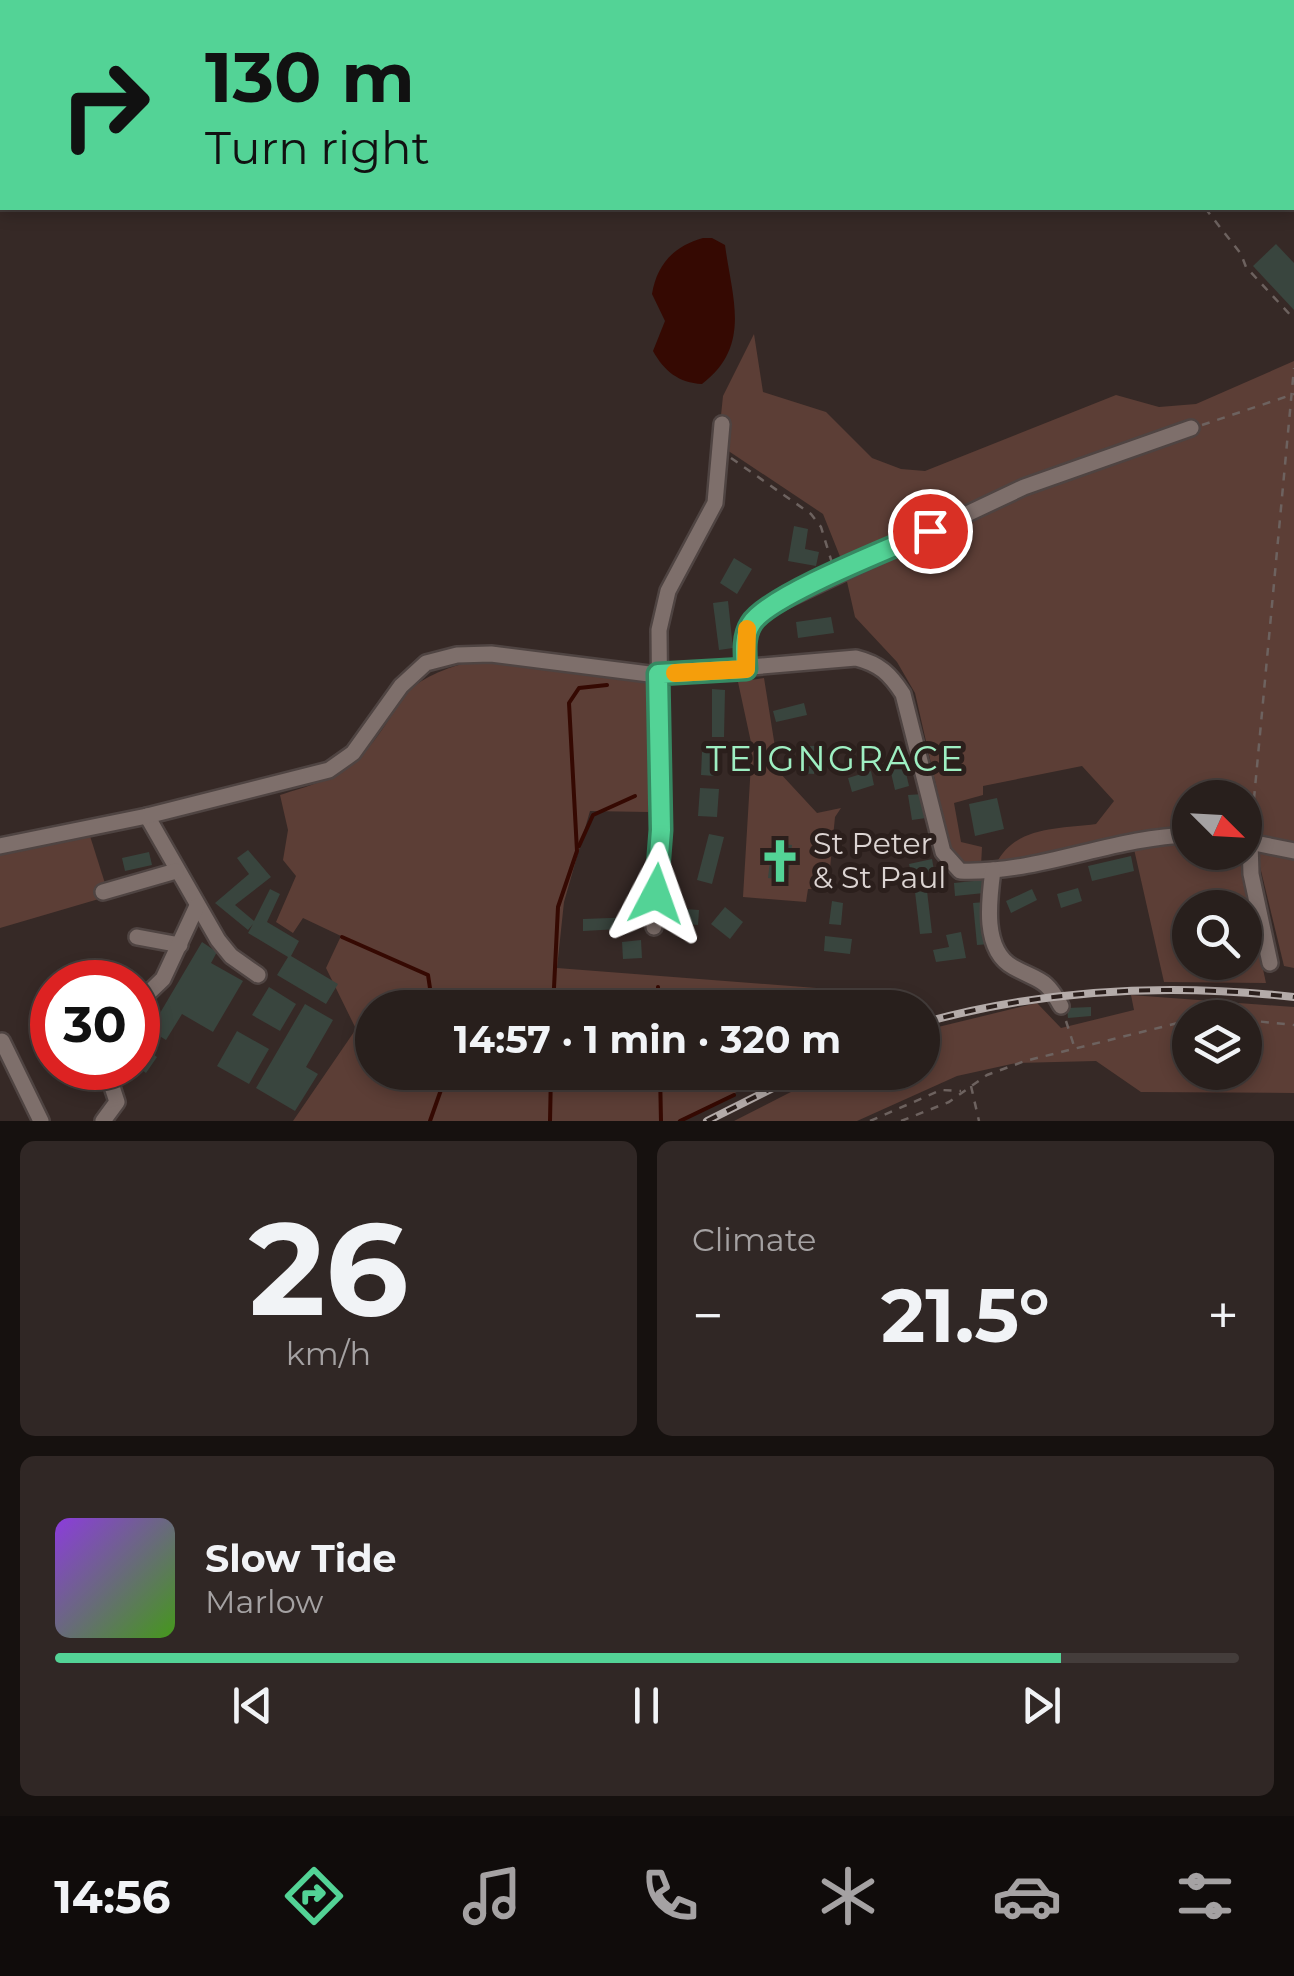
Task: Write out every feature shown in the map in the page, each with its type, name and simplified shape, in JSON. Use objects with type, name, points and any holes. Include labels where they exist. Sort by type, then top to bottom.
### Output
[{"type":"street","points":[[654,926],[661,830],[658,674],[663,606],[715,503],[722,424]]},
{"type":"street","points":[[746,669],[747,629],[754,618],[835,574],[1024,487],[1192,428]]},
{"type":"street","points":[[0,846],[147,816],[329,770],[353,753],[401,686],[426,663],[456,655],[490,654],[658,674],[856,658],[873,662],[889,672],[910,712],[942,852],[960,871],[993,870],[1152,836],[1172,835]]},
{"type":"street","points":[[147,816],[196,906],[231,956],[258,975]]},
{"type":"street","points":[[1262,845],[1294,851]]},
{"type":"street","points":[[993,870],[993,944],[1000,958],[1011,966],[1047,982],[1061,1006]]},
{"type":"street","points":[[1251,870],[1270,964]]},
{"type":"street","points":[[103,892],[176,871]]},
{"type":"street","points":[[160,982],[196,906]]},
{"type":"street","points":[[137,937],[180,945]]},
{"type":"street","points":[[2,1041],[41,1121]]},
{"type":"street","points":[[103,1121],[117,1102],[113,1090]]},
{"type":"path","points":[[1207,210],[1241,254],[1246,267],[1294,319]]},
{"type":"path","points":[[1254,780],[1294,368]]},
{"type":"path","points":[[1192,428],[1293,394]]},
{"type":"path","points":[[721,451],[811,514],[821,527],[835,574]]},
{"type":"path","points":[[1262,1022],[1294,1025]]},
{"type":"path","points":[[901,1121],[948,1102],[971,1084],[1025,1061],[1172,1024]]},
{"type":"path","points":[[1068,1026],[1074,1048]]},
{"type":"path","points":[[971,1084],[979,1121]]},
{"type":"path","points":[[870,1121],[941,1090],[961,1091]]},
{"type":"shaded area","points":[[703,238],[725,245],[735,320],[728,354],[702,384],[673,375],[653,351],[665,321],[652,294],[668,258]]},
{"type":"shaded area","points":[[754,334],[763,392],[826,412],[872,458],[901,469],[925,471],[1116,395],[1159,407],[1196,404],[1294,361],[1294,842],[1262,836],[1262,780],[1172,780],[1172,826],[996,864],[1014,842],[1026,836],[1096,824],[1114,801],[1082,766],[983,786],[983,795],[954,803],[961,842],[982,847],[981,866],[965,865],[951,851],[915,693],[897,662],[855,617],[843,564],[823,514],[718,444],[723,396]]},
{"type":"shaded area","points":[[468,662],[528,663],[652,684],[648,812],[590,811],[564,902],[557,968],[842,990],[355,990],[355,1027],[326,968],[341,936],[303,918],[293,933],[276,922],[296,876],[283,860],[288,830],[280,795],[345,770],[378,736],[413,688],[443,670]]},
{"type":"shaded area","points":[[764,678],[779,772],[817,813],[841,808],[835,817],[828,889],[808,889],[806,902],[743,897],[752,747],[738,682]]},
{"type":"shaded area","points":[[90,836],[109,896],[0,928],[0,853]]},
{"type":"shaded area","points":[[1155,841],[1172,842],[1172,870],[1242,870],[1246,890],[1172,890],[1172,980],[1262,980],[1262,964],[1266,983],[1164,982],[1134,849]]},
{"type":"shaded area","points":[[1262,851],[1294,858],[1294,968],[1284,966],[1261,870]]},
{"type":"shaded area","points":[[1131,995],[1199,1000],[1172,1000],[1172,1090],[1262,1090],[1262,1005],[1294,1007],[1294,1093],[1141,1092],[1096,1061],[1016,1063],[940,1084],[940,1027],[1037,1003],[1061,1028],[1134,1010]]},
{"type":"shaded area","points":[[355,1030],[355,1090],[741,1090],[677,1121],[293,1121]]},
{"type":"shaded area","points":[[795,1090],[926,1090],[857,1121],[734,1121]]},
{"type":"building","points":[[1276,244],[1294,263],[1294,310],[1253,266]]},
{"type":"building","points":[[794,526],[808,529],[805,549],[819,552],[816,566],[788,561]]},
{"type":"building","points":[[734,558],[752,569],[737,594],[720,583]]},
{"type":"building","points":[[728,601],[733,648],[719,650],[713,603]]},
{"type":"building","points":[[831,617],[834,633],[798,638],[796,622]]},
{"type":"building","points":[[712,689],[725,690],[724,737],[712,737]]},
{"type":"building","points":[[804,703],[807,715],[776,722],[773,711]]},
{"type":"building","points":[[801,746],[815,746],[814,774],[800,773]]},
{"type":"building","points":[[702,752],[716,753],[715,776],[701,775]]},
{"type":"building","points":[[903,760],[909,786],[895,790],[889,764]]},
{"type":"building","points":[[871,771],[874,785],[852,792],[848,778]]},
{"type":"building","points":[[700,788],[719,789],[717,817],[698,816]]},
{"type":"building","points":[[923,794],[926,818],[912,820],[908,795]]},
{"type":"building","points":[[997,798],[1004,829],[975,836],[969,804]]},
{"type":"building","points":[[709,834],[724,837],[712,884],[697,880]]},
{"type":"building","name":"St Peter & St Paul","points":[[772,843],[792,845],[788,880],[768,878]]},
{"type":"building","points":[[248,850],[271,877],[235,905],[254,921],[270,889],[280,894],[267,922],[299,941],[291,956],[338,984],[326,1004],[277,975],[288,957],[248,933],[253,924],[248,930],[215,903],[249,874],[237,858]]},
{"type":"building","points":[[149,852],[152,865],[125,871],[122,858]]},
{"type":"building","points":[[1131,856],[1134,871],[1092,881],[1088,866]]},
{"type":"building","points":[[932,859],[935,876],[913,881],[909,864]]},
{"type":"building","points":[[983,880],[984,893],[955,896],[954,883]]},
{"type":"building","points":[[1078,888],[1082,901],[1061,908],[1057,894]]},
{"type":"building","points":[[1032,889],[1037,900],[1011,913],[1006,901]]},
{"type":"building","points":[[927,891],[932,933],[920,934],[915,892]]},
{"type":"building","points":[[832,901],[843,903],[841,925],[829,924]]},
{"type":"building","points":[[985,902],[990,944],[977,945],[973,903]]},
{"type":"building","points":[[725,907],[743,922],[730,939],[711,924]]},
{"type":"building","points":[[671,908],[699,910],[698,925],[670,923]]},
{"type":"building","points":[[638,917],[638,928],[583,931],[583,919]]},
{"type":"building","points":[[961,932],[966,958],[936,962],[933,950],[949,947],[946,935]]},
{"type":"building","points":[[825,936],[852,939],[850,954],[824,951]]},
{"type":"building","points":[[641,940],[642,958],[623,959],[622,942]]},
{"type":"building","points":[[202,942],[217,952],[211,963],[243,981],[213,1032],[182,1014],[166,1040],[160,1036],[160,1013]]},
{"type":"building","points":[[269,987],[296,1004],[280,1031],[252,1015]]},
{"type":"building","points":[[305,1004],[333,1020],[306,1067],[318,1074],[295,1111],[256,1088]]},
{"type":"building","points":[[1091,1007],[1091,1016],[1068,1018],[1067,1008]]},
{"type":"building","points":[[237,1031],[269,1049],[249,1084],[217,1066]]},
{"type":"waterway","points":[[554,990],[558,907],[577,851],[569,703],[579,688],[607,685]]},
{"type":"waterway","points":[[579,846],[593,815],[635,796]]},
{"type":"waterway","points":[[342,937],[428,975],[430,990]]},
{"type":"waterway","points":[[430,1121],[441,1090]]},
{"type":"waterway","points":[[550,1121],[551,1090]]},
{"type":"waterway","points":[[660,1090],[661,1121]]},
{"type":"waterway","points":[[680,1121],[734,1095]]},
{"type":"railway","points":[[940,1019],[1014,1003],[1107,992],[1200,990],[1294,997]]},
{"type":"railway","points":[[707,1121],[769,1090]]},
{"type":"slow traffic","points":[[675,673],[746,669],[747,629]]},
{"type":"place","name":"St Peter & St Paul","points":[[780,861]]},
{"type":"district","name":"TEIGNGRACE","points":[[836,759]]},
{"type":"route","points":[[656,894],[661,830],[658,674],[746,669],[747,629],[754,618],[810,586],[930,531]]}]
